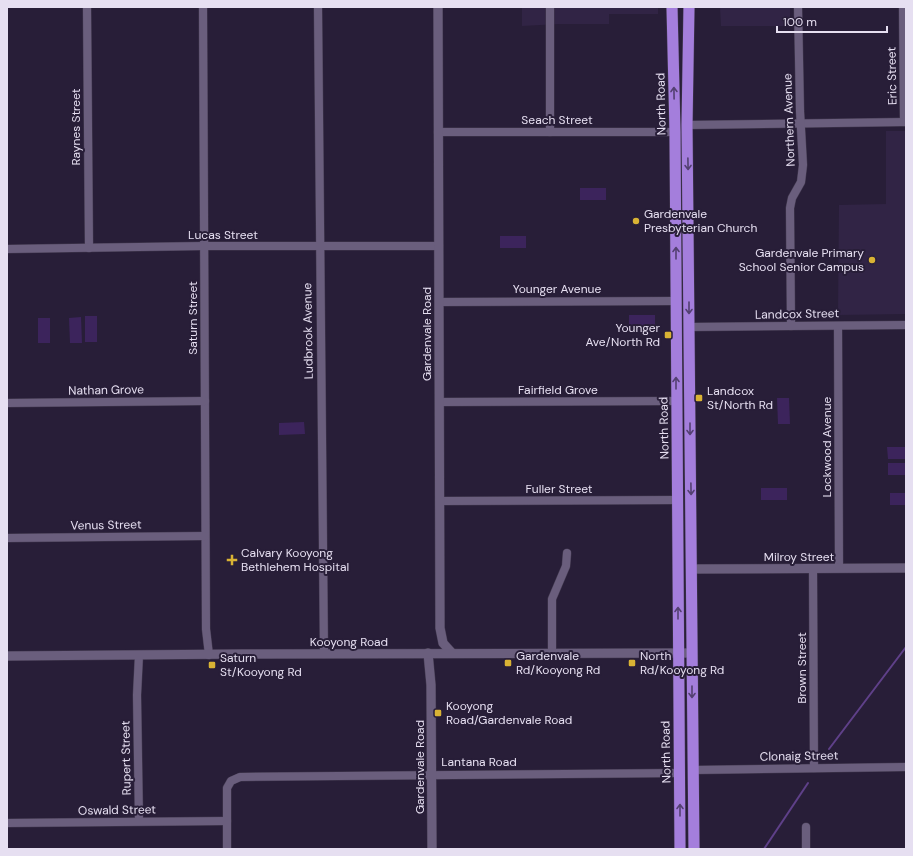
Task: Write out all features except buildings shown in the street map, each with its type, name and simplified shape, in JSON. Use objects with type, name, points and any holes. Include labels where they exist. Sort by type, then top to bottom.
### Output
[{"type":"highway","name":"North Road","points":[[672,7],[675,132],[680,849]]},
{"type":"highway","points":[[672,18],[689,12],[687,125],[694,849]]},
{"type":"highway","points":[[677,450],[690,450]]},
{"type":"street","name":"Raynes Street","points":[[87,7],[89,248]]},
{"type":"street","name":"Saturn Street","points":[[203,7],[206,655]]},
{"type":"street","name":"Ludbrook Avenue","points":[[318,7],[324,654]]},
{"type":"street","points":[[550,7],[550,132]]},
{"type":"street","name":"Northern Avenue","points":[[791,326],[790,208],[792,198],[802,177],[803,145],[800,111],[798,7]]},
{"type":"street","name":"Eric Street","points":[[903,7],[905,122]]},
{"type":"street","name":"Gardenvale Road","points":[[437,8],[440,628],[443,643],[452,653]]},
{"type":"street","points":[[687,125],[905,122]]},
{"type":"street","name":"Seach Street","points":[[438,132],[675,132]]},
{"type":"street","name":"Lucas Street","points":[[7,249],[204,246],[439,246]]},
{"type":"street","name":"Younger Avenue","points":[[439,302],[676,301]]},
{"type":"street","name":"Lockwood Avenue","points":[[838,326],[839,568]]},
{"type":"street","name":"Landcox Street","points":[[689,327],[906,326]]},
{"type":"street","name":"Nathan Grove","points":[[7,403],[205,401]]},
{"type":"street","name":"Fairfield Grove","points":[[440,402],[676,401]]},
{"type":"street","name":"Fuller Street","points":[[440,501],[677,500]]},
{"type":"street","name":"Venus Street","points":[[7,538],[205,536]]},
{"type":"street","points":[[552,653],[552,599],[566,566],[567,553]]},
{"type":"street","name":"Milroy Street","points":[[691,569],[906,568]]},
{"type":"street","name":"Brown Street","points":[[813,569],[814,768]]},
{"type":"street","name":"Gardenvale Road","points":[[431,653],[432,849]]},
{"type":"street","name":"Kooyong Road","points":[[7,656],[692,653]]},
{"type":"street","name":"Rupert Street","points":[[137,655],[139,821]]},
{"type":"street","name":"Clonaig Street","points":[[693,770],[906,767]]},
{"type":"street","name":"Lantana Road","points":[[227,821],[227,788],[231,781],[236,777],[245,776],[680,773]]},
{"type":"street","points":[[227,821],[227,849]]},
{"type":"street","name":"Oswald Street","points":[[7,823],[227,821]]},
{"type":"street","points":[[806,827],[806,849]]},
{"type":"shaded area","points":[[522,7],[658,7],[658,14],[609,14],[609,24],[522,26]]},
{"type":"shaded area","points":[[720,7],[790,7],[790,26],[721,26]]},
{"type":"shaded area","name":"Gardenvale Primary School Senior Campus","points":[[886,131],[906,131],[906,314],[838,315],[839,205],[886,204]]},
{"type":"shaded area","points":[[580,188],[606,188],[606,200],[580,200]]},
{"type":"shaded area","points":[[500,236],[526,236],[526,248],[500,248]]},
{"type":"shaded area","points":[[629,315],[655,315],[655,327],[629,327]]},
{"type":"shaded area","points":[[85,316],[97,316],[97,342],[85,342]]},
{"type":"shaded area","points":[[81,317],[82,343],[70,343],[69,318]]},
{"type":"shaded area","points":[[38,318],[50,318],[50,343],[38,343]]},
{"type":"shaded area","points":[[777,398],[789,398],[790,424],[778,424]]},
{"type":"shaded area","points":[[304,422],[305,434],[279,435],[279,423]]},
{"type":"shaded area","points":[[887,447],[906,447],[906,459],[888,459]]},
{"type":"shaded area","points":[[888,463],[906,463],[906,475],[888,475]]},
{"type":"shaded area","points":[[761,488],[787,488],[787,500],[761,500]]},
{"type":"shaded area","points":[[890,493],[906,493],[906,505],[890,505]]},
{"type":"waterway","points":[[829,749],[906,647]]},
{"type":"waterway","points":[[764,849],[808,783]]},
{"type":"place","name":"Gardenvale Presbyterian Church","points":[[636,221]]},
{"type":"place","name":"Gardenvale Primary School Senior Campus","points":[[872,260]]},
{"type":"place","name":"Younger Ave/North Rd","points":[[668,335]]},
{"type":"place","name":"Landcox St/North Rd","points":[[699,398]]},
{"type":"place","name":"Calvary Kooyong Bethlehem Hospital","points":[[232,560]]},
{"type":"place","name":"Gardenvale Rd/Kooyong Rd","points":[[508,663]]},
{"type":"place","name":"North Rd/Kooyong Rd","points":[[632,663]]},
{"type":"place","name":"Saturn St/Kooyong Rd","points":[[212,665]]},
{"type":"place","name":"Kooyong Road/Gardenvale Road","points":[[438,713]]}]
